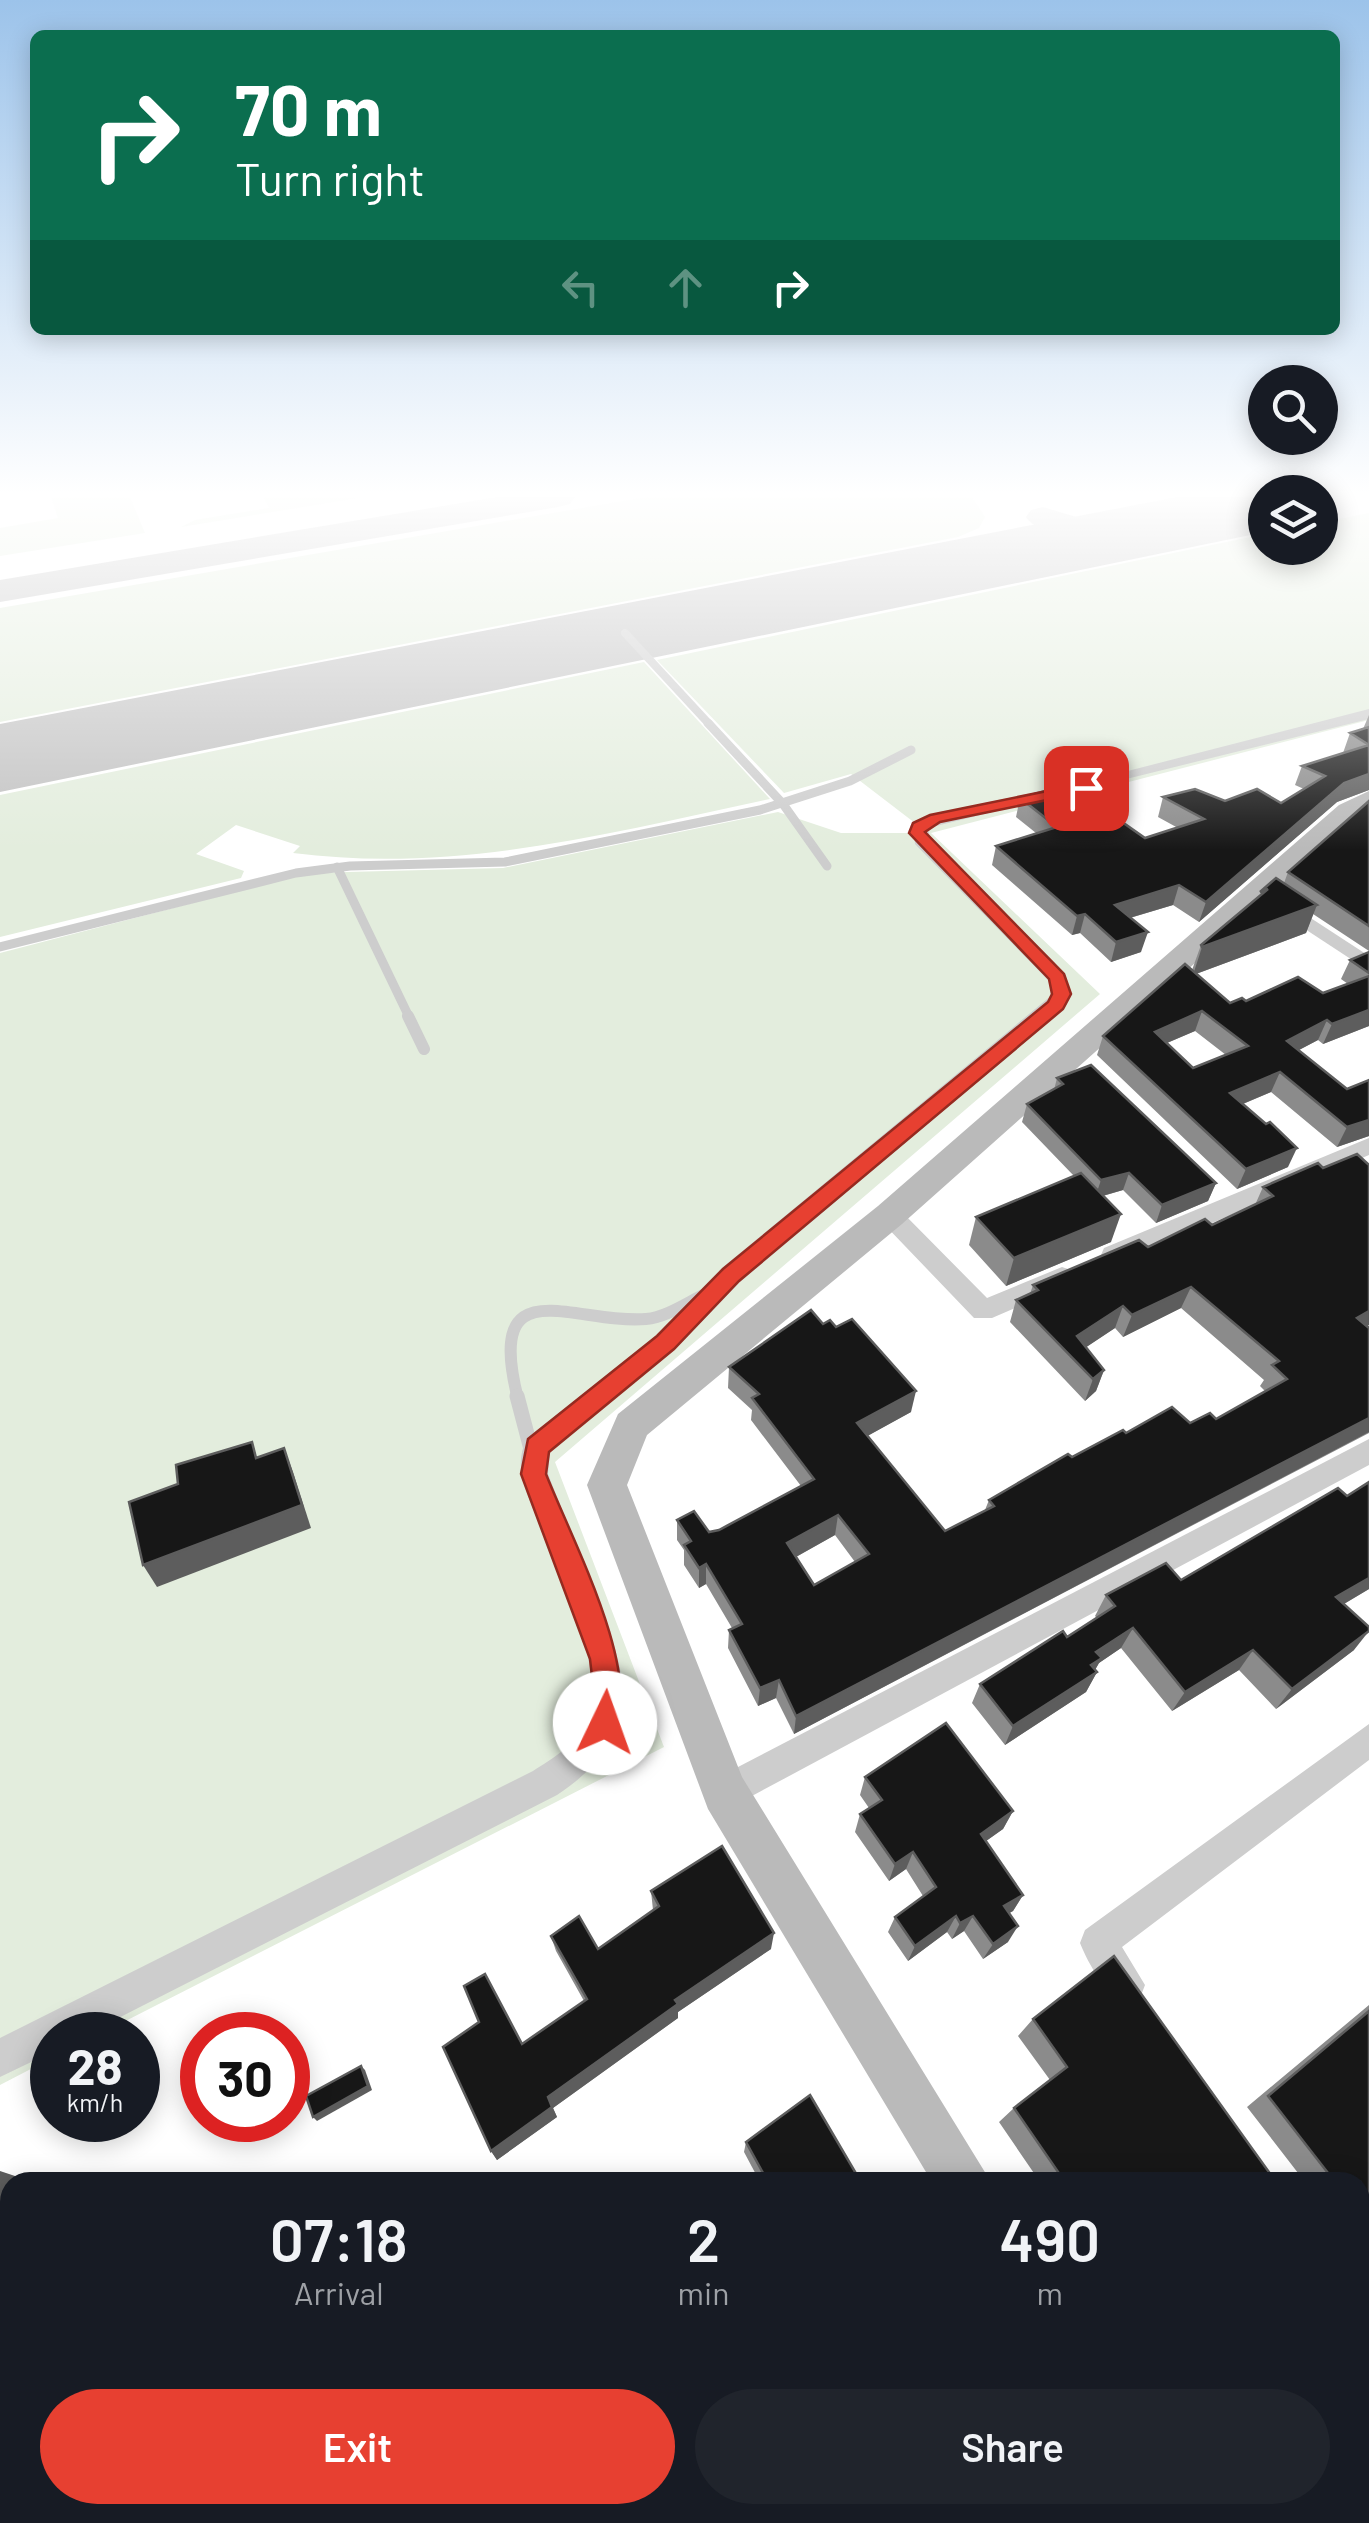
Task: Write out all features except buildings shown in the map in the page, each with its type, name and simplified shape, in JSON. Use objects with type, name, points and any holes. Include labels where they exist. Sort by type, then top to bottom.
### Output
[{"type":"street","points":[[0,2058],[545,1783],[581,1759],[605,1723],[608,1681],[599,1639],[534,1474],[532,1455],[544,1438],[665,1343],[718,1287],[1056,1005],[1062,994],[1058,978],[921,840],[918,826],[936,818],[1086,788],[1369,714]]},
{"type":"street","points":[[958,2172],[725,1792],[607,1485],[632,1425],[1080,1059],[1259,888],[1367,800]]},
{"type":"street","points":[[1259,888],[1369,966]]},
{"type":"street","points":[[890,1215],[982,1311],[1225,1198],[1368,1148]]},
{"type":"street","points":[[725,1792],[1369,1451]]},
{"type":"street","points":[[1144,2007],[1098,1943],[1369,1740]]},
{"type":"lane","points":[[625,633],[783,804],[828,866]]},
{"type":"lane","points":[[0,947],[276,878],[336,868],[522,859],[783,804],[850,782],[910,750]]},
{"type":"lane","points":[[336,868],[424,1050]]},
{"type":"lane","points":[[532,1455],[507,1354],[508,1341],[527,1318],[542,1311],[574,1307],[643,1320],[718,1287]]},
{"type":"green space","points":[[0,615],[555,615],[0,722]]},
{"type":"green space","points":[[875,615],[1369,615],[1369,720],[931,833],[1100,994],[555,1462],[664,1747],[143,2012],[30,2012],[30,2069],[0,2085],[0,953],[308,873],[503,868],[778,812],[841,833],[928,833],[851,774],[784,793],[657,660]]},
{"type":"green space","points":[[644,662],[770,799],[533,847],[414,858],[293,853],[300,846],[236,825],[196,854],[244,871],[241,878],[0,937],[0,795]]},
{"type":"runway","points":[[0,758],[719,615]]},
{"type":"route","points":[[605,1723],[610,1703],[605,1659],[534,1474],[532,1455],[544,1438],[665,1343],[731,1275],[1056,1005],[1062,994],[1058,978],[917,833],[918,826],[936,818],[1086,788]]}]
